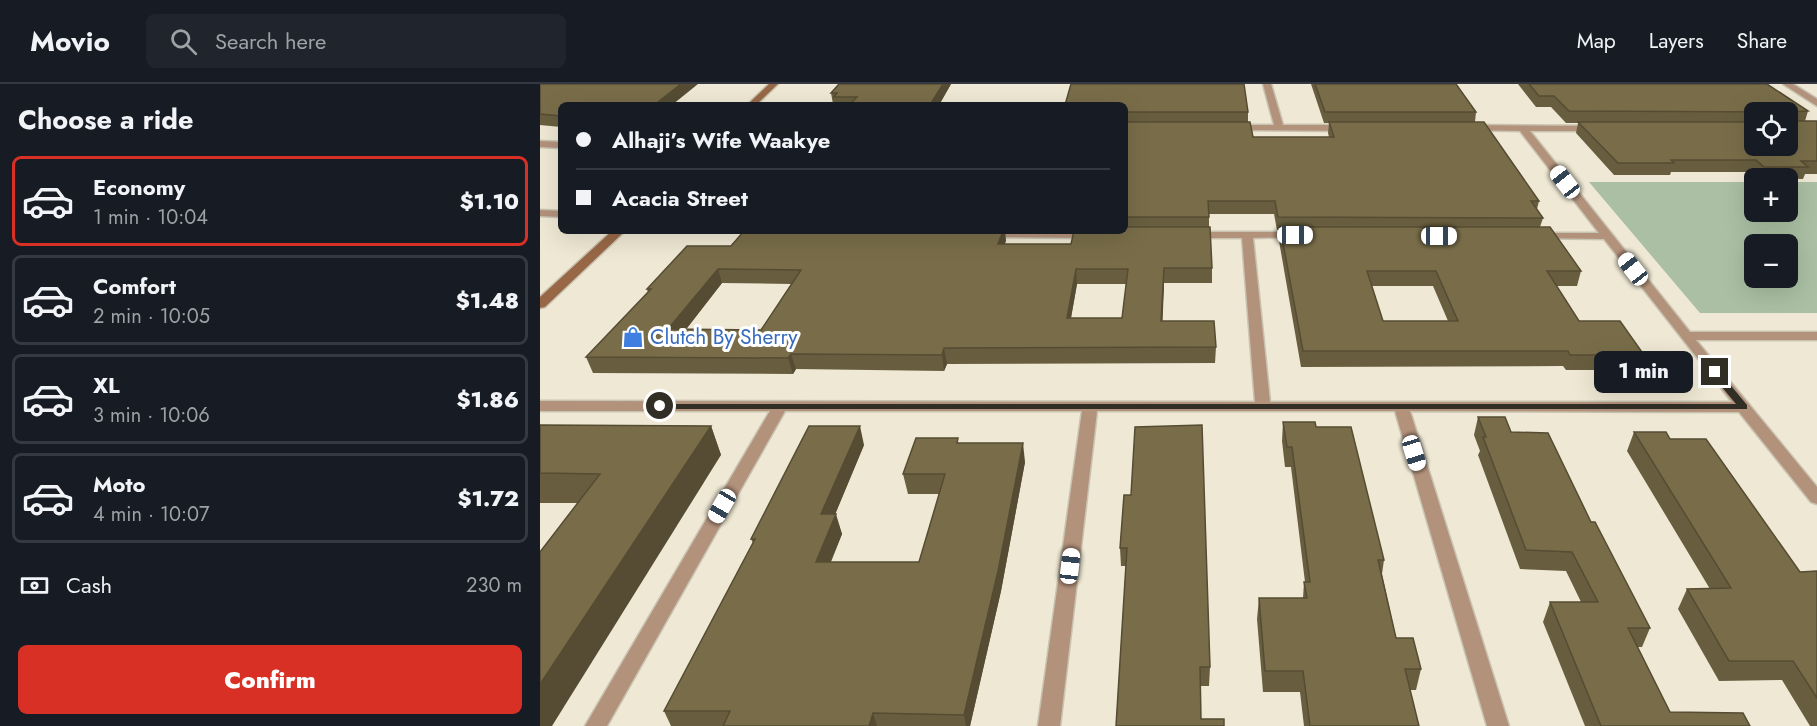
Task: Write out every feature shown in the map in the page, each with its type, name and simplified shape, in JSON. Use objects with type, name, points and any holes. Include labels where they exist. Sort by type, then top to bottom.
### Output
[{"type":"main road","points":[[754,102],[774,84]]},
{"type":"main road","points":[[540,304],[616,234]]},
{"type":"street","points":[[1268,84],[1279,128]]},
{"type":"street","points":[[1787,84],[1817,103]]},
{"type":"street","points":[[1220,128],[1360,128]]},
{"type":"street","points":[[1465,128],[1604,128]]},
{"type":"street","points":[[1523,128],[1817,498]]},
{"type":"street","points":[[540,144],[558,145]]},
{"type":"street","points":[[540,213],[558,214]]},
{"type":"street","points":[[976,235],[1006,234]]},
{"type":"street","points":[[1072,234],[1107,235]]},
{"type":"street","points":[[1177,235],[1307,235]]},
{"type":"street","points":[[1247,235],[1263,406]]},
{"type":"street","points":[[1523,236],[1607,236]]},
{"type":"street","points":[[1686,336],[1817,336]]},
{"type":"street","points":[[540,406],[1744,407]]},
{"type":"street","points":[[596,726],[780,407]]},
{"type":"street","points":[[1049,726],[1090,407]]},
{"type":"street","points":[[1401,407],[1498,726]]},
{"type":"green space","points":[[1589,182],[1744,182],[1744,222],[1798,222],[1798,182],[1817,182],[1817,313],[1700,313]]},
{"type":"building","points":[[540,84],[681,84],[658,102],[558,102],[558,116],[540,114]]},
{"type":"building","points":[[839,84],[943,84],[932,102],[852,102],[857,97],[834,97],[837,93],[831,93]]},
{"type":"building","points":[[1071,84],[1244,84],[1248,112],[1128,112],[1128,102],[1066,102]]},
{"type":"building","points":[[1315,84],[1456,84],[1476,112],[1325,112]]},
{"type":"building","points":[[1529,84],[1767,84],[1794,102],[1744,102],[1744,112],[1569,111],[1554,96],[1539,96]]},
{"type":"building","points":[[1798,104],[1808,111],[1798,112]]},
{"type":"building","points":[[1798,121],[1817,121],[1817,161],[1801,161],[1808,167],[1764,167],[1756,160],[1671,160],[1674,163],[1618,163],[1578,122],[1744,122],[1744,156],[1798,156]]},
{"type":"building","points":[[1128,122],[1250,122],[1253,137],[1334,137],[1329,122],[1484,122],[1539,201],[1531,201],[1543,218],[1278,217],[1275,201],[1208,201],[1209,217],[1128,217]]},
{"type":"building","points":[[1128,227],[1210,227],[1212,268],[1164,268],[1161,321],[1214,321],[1216,347],[944,348],[942,355],[791,354],[788,358],[586,357],[651,289],[647,289],[687,246],[731,246],[741,234],[1002,234],[998,244],[1071,244],[1073,234],[1128,234]],"holes":[[[718,269],[801,270],[761,330],[668,329]],[[1076,269],[1128,269],[1122,318],[1067,318]]]},
{"type":"building","points":[[1280,227],[1550,227],[1581,271],[1547,271],[1579,321],[1620,321],[1644,355],[1570,355],[1568,351],[1303,351]],"holes":[[[1367,271],[1436,271],[1458,321],[1383,321]]]},
{"type":"building","points":[[1478,417],[1505,417],[1511,432],[1548,433],[1591,522],[1595,522],[1650,628],[1628,628],[1670,712],[1743,713],[1750,726],[1601,726],[1550,602],[1598,602],[1572,552],[1526,550],[1483,437],[1486,437]]},
{"type":"building","points":[[1283,422],[1315,422],[1316,427],[1351,427],[1384,560],[1378,560],[1396,638],[1413,638],[1421,669],[1405,669],[1419,726],[1310,726],[1303,671],[1265,671],[1259,598],[1307,598],[1304,582],[1310,582],[1292,447],[1287,447]]},
{"type":"building","points":[[540,425],[711,426],[540,684],[540,552],[600,474],[540,473]]},
{"type":"building","points":[[1202,425],[1210,667],[1200,667],[1201,719],[1224,719],[1224,726],[1116,726],[1127,548],[1120,548],[1124,495],[1131,495],[1135,427]]},
{"type":"building","points":[[809,426],[860,426],[821,514],[836,514],[816,562],[919,562],[945,474],[903,474],[916,438],[958,438],[957,443],[1023,443],[998,571],[964,715],[873,713],[869,726],[723,726],[730,711],[664,711],[755,539],[751,539]]},
{"type":"building","points":[[1634,432],[1666,432],[1670,439],[1706,439],[1800,572],[1817,571],[1817,698],[1793,661],[1729,661],[1687,589],[1731,588]]},
{"type":"place","name":"Clutch By Sherry","points":[[633,337]]},
{"type":"route","points":[[660,406],[1744,407],[1715,372]]}]
